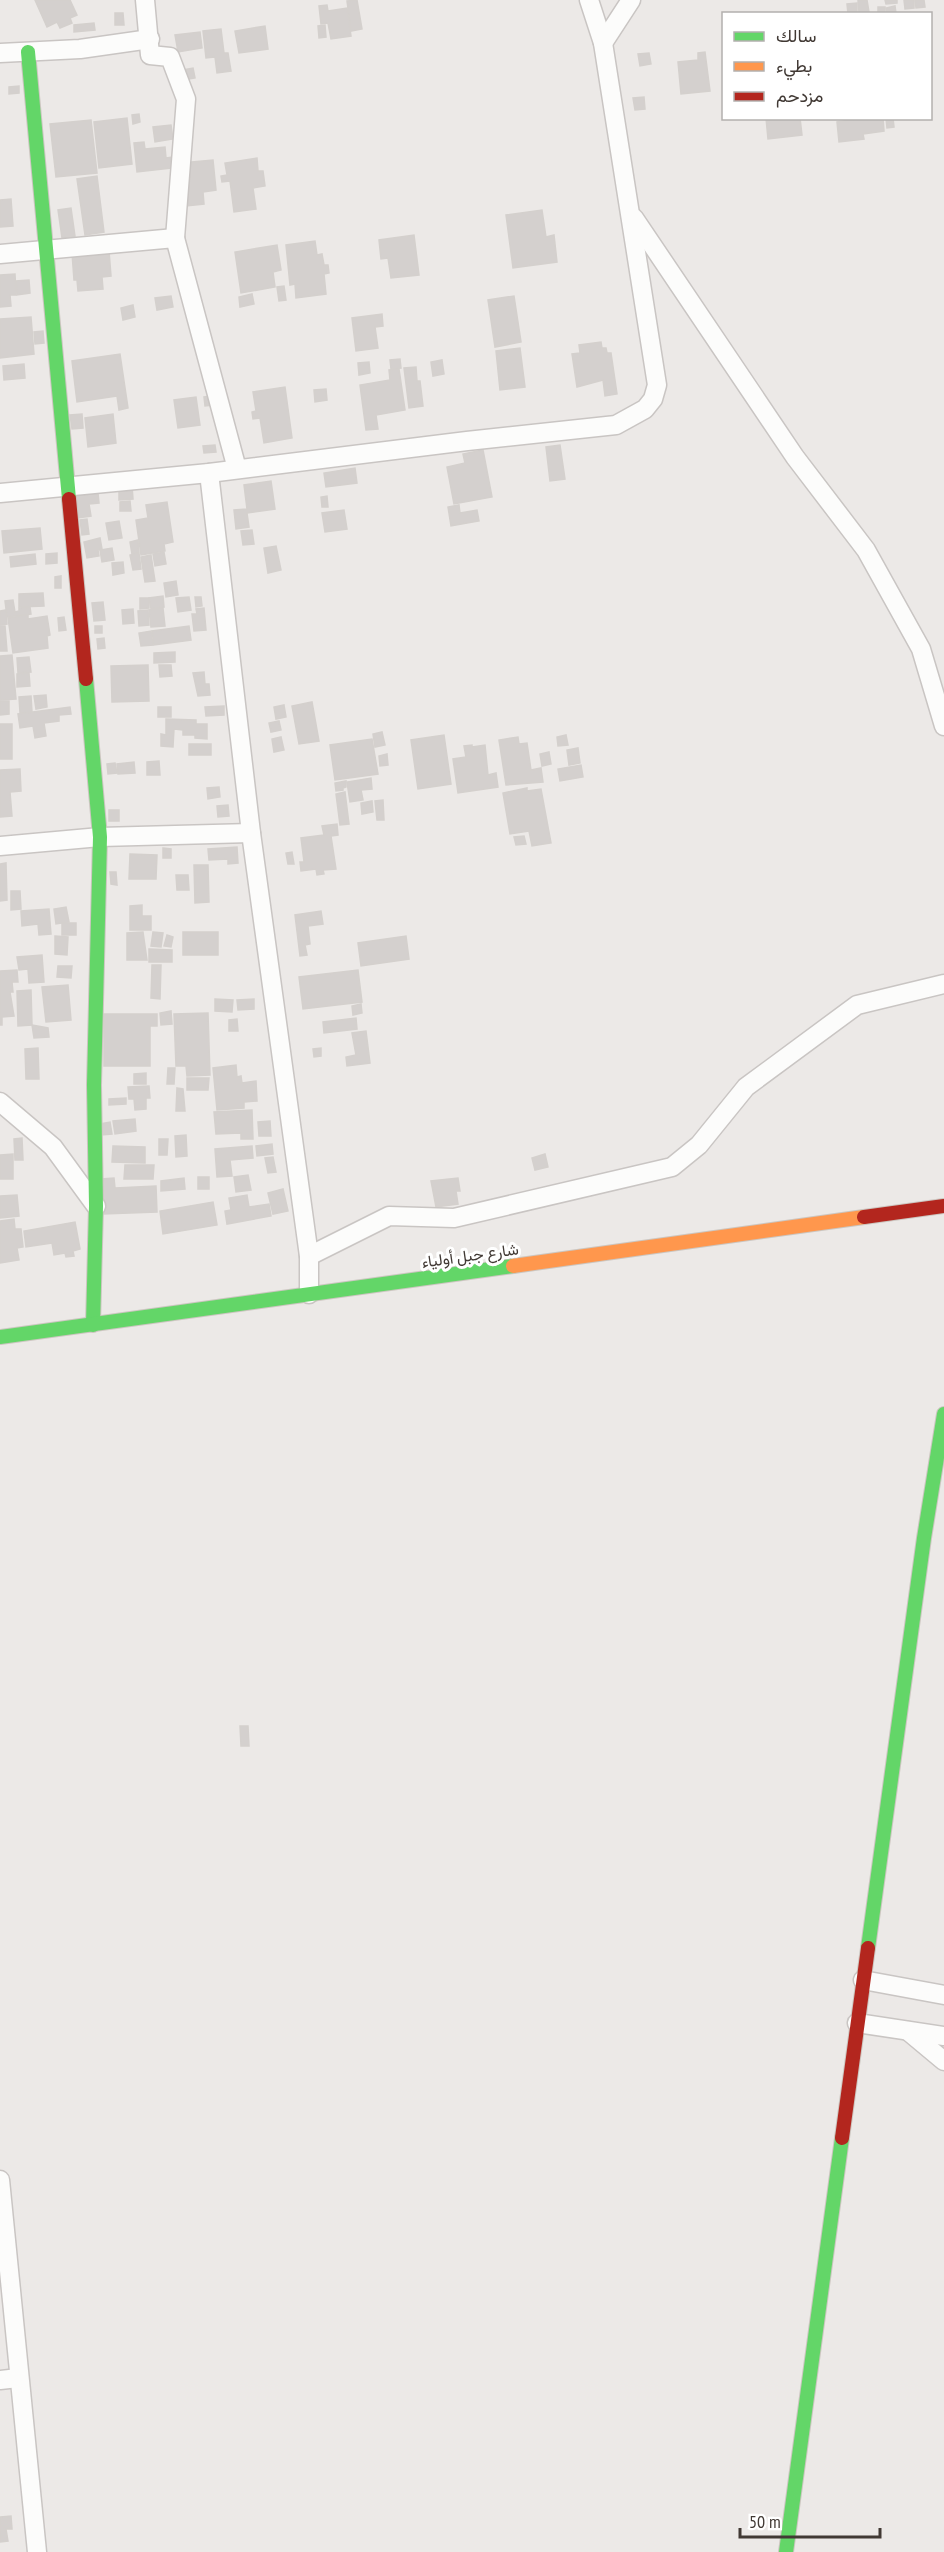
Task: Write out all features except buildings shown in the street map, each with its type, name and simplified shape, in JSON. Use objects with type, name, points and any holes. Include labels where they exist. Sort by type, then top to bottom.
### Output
[{"type":"main road","points":[[28,52],[100,837],[93,1086],[96,1206],[93,1325]]},
{"type":"main road","name":"شارع جبل أولياء","points":[[0,1337],[944,1206]]},
{"type":"main road","points":[[786,2552],[922,1550],[944,1414]]},
{"type":"street","points":[[145,0],[150,55],[170,57],[186,99],[175,238],[237,469]]},
{"type":"street","points":[[0,493],[209,473],[616,425],[645,409],[653,399],[657,385],[603,43],[589,0]]},
{"type":"street","points":[[603,43],[631,0]]},
{"type":"street","points":[[0,53],[80,49],[150,39]]},
{"type":"street","points":[[631,214],[795,457],[866,550],[921,649],[944,726]]},
{"type":"street","points":[[0,254],[175,238]]},
{"type":"street","points":[[209,473],[251,833],[309,1256],[309,1294]]},
{"type":"street","points":[[0,846],[100,837],[251,833]]},
{"type":"street","points":[[309,1256],[389,1216],[454,1218],[672,1167],[699,1145],[746,1087],[857,1005],[944,984]]},
{"type":"street","points":[[0,1102],[53,1147],[96,1206]]},
{"type":"street","points":[[863,1980],[944,1995]]},
{"type":"street","points":[[857,2023],[944,2036]]},
{"type":"street","points":[[906,2029],[944,2061]]},
{"type":"street","points":[[0,2180],[9,2379],[37,2552]]},
{"type":"traffic: fast","points":[[28,52],[69,499]]},
{"type":"traffic: fast","points":[[86,679],[100,837],[94,1085],[96,1206],[93,1325]]},
{"type":"traffic: fast","points":[[0,1337],[513,1266]]},
{"type":"traffic: fast","points":[[868,1948],[924,1538],[944,1414]]},
{"type":"traffic: fast","points":[[786,2552],[842,2138]]},
{"type":"traffic: slow","points":[[513,1266],[864,1217]]},
{"type":"traffic: jam","points":[[69,499],[86,679]]},
{"type":"traffic: jam","points":[[864,1217],[944,1206]]},
{"type":"traffic: jam","points":[[842,2138],[868,1948]]}]
